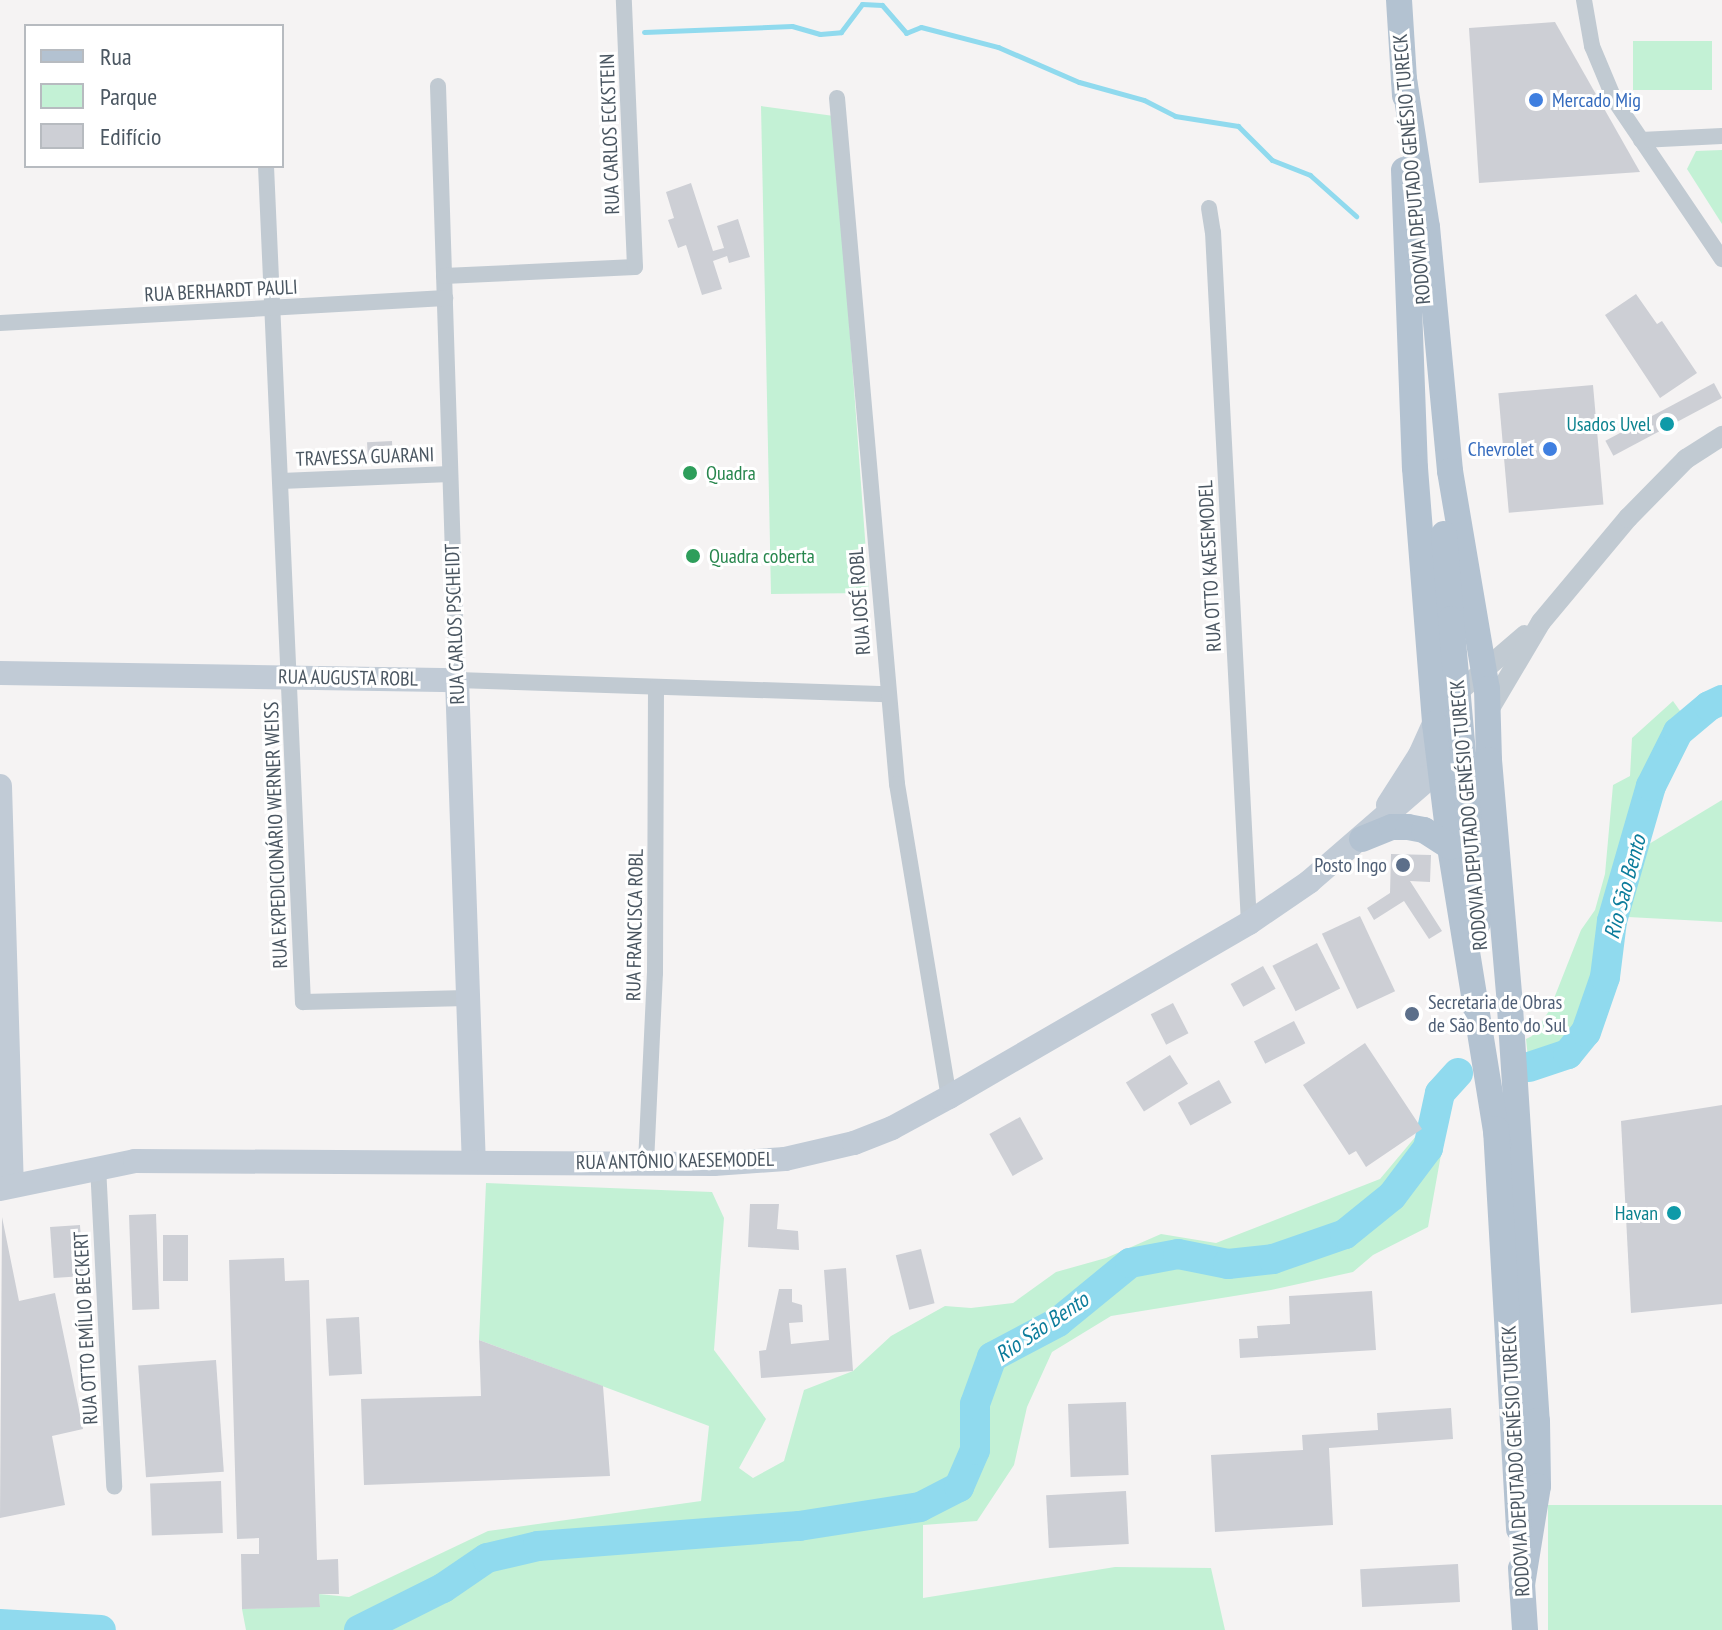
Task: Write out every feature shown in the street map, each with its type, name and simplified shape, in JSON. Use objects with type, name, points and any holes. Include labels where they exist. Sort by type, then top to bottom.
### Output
[{"type":"main road","name":"RODOVIA DEPUTADO GENÉSIO TURECK","points":[[1399,0],[1498,1145],[1525,1630]]},
{"type":"main road","points":[[1404,79],[1427,227],[1450,471],[1476,632],[1485,667],[1537,1421],[1538,1486],[1522,1585]]},
{"type":"main road","points":[[1404,79],[1405,235],[1414,453],[1435,724],[1450,847],[1498,1145]]},
{"type":"main road","name":"RUA AUGUSTA ROBL","points":[[0,673],[457,680]]},
{"type":"main road","name":"RUA CARLOS PSCHEIDT","points":[[457,680],[474,1162]]},
{"type":"main road","points":[[1455,695],[1475,698],[1488,712]]},
{"type":"main road","name":"RUA ANTÔNIO KAESEMODEL","points":[[1362,839],[1403,784],[1442,708],[1455,695]]},
{"type":"main road","name":"RUA ANTÔNIO KAESEMODEL","points":[[6,1188],[98,1166],[135,1161],[750,1163],[818,1152],[892,1128],[1249,923],[1309,882],[1440,771],[1478,733],[1488,712]]},
{"type":"main road","points":[[1435,724],[1450,744],[1462,749]]},
{"type":"main road","points":[[0,786],[6,1188]]},
{"type":"main road","points":[[1362,839],[1392,827],[1408,827],[1424,830],[1450,847]]},
{"type":"street","name":"RUA CARLOS ECKSTEIN","points":[[444,276],[635,267],[624,0]]},
{"type":"street","points":[[1584,0],[1592,46],[1601,72],[1630,129],[1641,140],[1722,259]]},
{"type":"street","name":"RUA CARLOS PSCHEIDT","points":[[438,86],[457,680]]},
{"type":"street","name":"RUA JOSÉ ROBL","points":[[837,98],[863,366],[887,694],[897,784],[949,1097]]},
{"type":"street","points":[[1641,140],[1722,136]]},
{"type":"street","name":"RUA EXPEDICIONÁRIO WERNER WEISS","points":[[266,168],[303,1002],[467,998]]},
{"type":"street","name":"RUA OTTO KAESEMODEL","points":[[1209,208],[1213,232],[1249,923]]},
{"type":"street","name":"RUA BERHARDT PAULI","points":[[0,323],[445,298]]},
{"type":"street","name":"RUA ANTÔNIO KAESEMODEL","points":[[1455,695],[1535,627],[1655,488],[1686,459],[1722,436]]},
{"type":"street","name":"TRAVESSA GUARANI","points":[[281,481],[450,474]]},
{"type":"street","points":[[1476,632],[1503,636],[1535,627]]},
{"type":"street","name":"RUA ANTÔNIO KAESEMODEL","points":[[1488,712],[1535,627]]},
{"type":"street","name":"RUA AUGUSTA ROBL","points":[[457,680],[887,694]]},
{"type":"street","name":"RUA FRANCISCA ROBL","points":[[646,1163],[655,973],[656,687]]},
{"type":"street","name":"RUA OTTO EMÍLIO BECKERT","points":[[98,1166],[114,1487]]},
{"type":"green space","points":[[1633,41],[1712,41],[1712,90],[1633,90]]},
{"type":"green space","points":[[761,106],[834,116],[869,593],[771,594]]},
{"type":"green space","points":[[1722,150],[1722,224],[1687,169],[1696,151]]},
{"type":"green space","points":[[1673,701],[1683,715],[1651,787],[1581,1027],[1561,1048],[1528,1058],[1526,1039],[1532,1036],[1549,1011],[1581,930],[1595,910],[1605,874],[1613,785],[1630,776],[1632,738]]},
{"type":"green space","points":[[1722,800],[1722,922],[1628,917],[1639,850]]},
{"type":"green space","points":[[1458,1060],[1428,1227],[1373,1255],[1353,1272],[1271,1290],[1111,1316],[1052,1352],[1027,1407],[1014,1465],[977,1521],[923,1525],[923,1598],[1115,1567],[1211,1568],[1225,1630],[246,1630],[242,1609],[320,1606],[319,1594],[349,1597],[488,1531],[701,1501],[709,1426],[479,1340],[486,1183],[712,1192],[724,1218],[714,1350],[766,1419],[739,1468],[753,1478],[784,1461],[804,1390],[853,1371],[891,1336],[945,1306],[971,1308],[1013,1303],[1056,1272],[1106,1258],[1161,1234],[1216,1243],[1380,1179],[1422,1129],[1427,1097]]},
{"type":"green space","points":[[1548,1505],[1722,1505],[1722,1630],[1548,1630]]},
{"type":"building","name":"Mercado Mig","points":[[1555,22],[1640,172],[1479,183],[1469,28]]},
{"type":"building","points":[[691,183],[713,251],[724,248],[717,226],[738,219],[750,257],[729,263],[727,256],[713,261],[722,289],[702,295],[686,245],[678,248],[668,220],[674,218],[666,192]]},
{"type":"building","points":[[1636,294],[1657,324],[1662,321],[1697,373],[1660,398],[1605,315]]},
{"type":"building","name":"Usados Uvel","points":[[1714,383],[1722,398],[1613,456],[1605,441]]},
{"type":"building","name":"Chevrolet","points":[[1593,385],[1603,505],[1509,513],[1498,393]]},
{"type":"building","points":[[392,441],[393,462],[368,463],[367,442]]},
{"type":"building","points":[[1391,854],[1431,855],[1430,882],[1410,881],[1442,931],[1429,939],[1404,901],[1374,920],[1367,908],[1390,893]]},
{"type":"building","points":[[1360,916],[1395,991],[1357,1009],[1322,934]]},
{"type":"building","points":[[1317,943],[1340,988],[1296,1011],[1272,966]]},
{"type":"building","points":[[1263,966],[1276,989],[1243,1007],[1231,984]]},
{"type":"building","points":[[1173,1003],[1188,1033],[1166,1045],[1151,1014]]},
{"type":"building","points":[[1294,1021],[1305,1043],[1265,1064],[1254,1041]]},
{"type":"building","points":[[1365,1043],[1422,1129],[1366,1167],[1356,1151],[1349,1155],[1303,1085]]},
{"type":"building","points":[[1170,1055],[1188,1084],[1144,1111],[1126,1083]]},
{"type":"building","points":[[1219,1080],[1232,1103],[1190,1126],[1178,1103]]},
{"type":"building","name":"Havan","points":[[1722,1105],[1722,1304],[1631,1313],[1621,1121]]},
{"type":"building","points":[[1020,1117],[1043,1159],[1013,1176],[989,1134]]},
{"type":"building","points":[[750,1204],[779,1204],[777,1229],[798,1231],[799,1250],[748,1247]]},
{"type":"building","points":[[156,1214],[159,1309],[132,1310],[129,1215]]},
{"type":"building","points":[[2,1217],[19,1301],[55,1293],[83,1429],[52,1436],[65,1505],[0,1518]]},
{"type":"building","points":[[80,1225],[84,1276],[54,1278],[50,1227]]},
{"type":"building","points":[[163,1235],[188,1235],[188,1281],[163,1281]]},
{"type":"building","points":[[921,1249],[935,1303],[909,1310],[896,1255]]},
{"type":"building","points":[[284,1258],[285,1281],[309,1280],[317,1560],[338,1559],[339,1594],[319,1594],[320,1607],[242,1609],[241,1554],[259,1554],[259,1538],[237,1539],[229,1260]]},
{"type":"building","points":[[846,1268],[853,1371],[761,1378],[759,1351],[766,1350],[779,1289],[792,1289],[792,1302],[802,1305],[803,1322],[789,1323],[791,1344],[829,1340],[824,1270]]},
{"type":"building","points":[[1372,1291],[1376,1350],[1240,1358],[1239,1339],[1258,1338],[1257,1326],[1290,1324],[1289,1296]]},
{"type":"building","points":[[359,1317],[362,1374],[329,1376],[326,1319]]},
{"type":"building","points":[[479,1340],[603,1386],[610,1476],[364,1485],[361,1399],[481,1396]]},
{"type":"building","points":[[216,1360],[224,1472],[146,1477],[138,1365]]},
{"type":"building","points":[[1126,1402],[1129,1475],[1071,1477],[1068,1404]]},
{"type":"building","points":[[1451,1408],[1453,1439],[1329,1448],[1333,1525],[1215,1532],[1211,1455],[1303,1450],[1302,1435],[1378,1430],[1377,1413]]},
{"type":"building","points":[[221,1481],[223,1533],[152,1535],[150,1483]]},
{"type":"building","points":[[1126,1491],[1129,1544],[1049,1548],[1046,1495]]},
{"type":"building","points":[[1458,1564],[1460,1602],[1362,1607],[1360,1569]]},
{"type":"waterway","points":[[644,32],[792,26],[820,34],[841,32],[862,4],[882,5],[906,33],[921,27],[998,47],[1079,82],[1144,100],[1175,116],[1238,126],[1272,160],[1310,175],[1356,216]]},
{"type":"waterway","name":"Rio São Bento","points":[[1529,1067],[1568,1054],[1586,1032],[1605,977],[1612,921],[1651,786],[1678,732],[1709,706],[1722,700]]},
{"type":"waterway","name":"Rio São Bento","points":[[359,1630],[443,1588],[487,1558],[538,1546],[799,1526],[920,1507],[959,1487],[975,1450],[975,1404],[992,1357],[1058,1322],[1130,1263],[1178,1254],[1228,1264],[1273,1259],[1345,1234],[1392,1196],[1428,1148],[1440,1093],[1458,1073]]},
{"type":"waterway","name":"Rio São Bento","points":[[0,1624],[101,1630]]},
{"type":"place","name":"Mercado Mig","points":[[1536,100]]},
{"type":"place","name":"Usados Uvel","points":[[1667,424]]},
{"type":"place","name":"Chevrolet","points":[[1550,449]]},
{"type":"place","name":"Quadra","points":[[690,473]]},
{"type":"place","name":"Quadra coberta","points":[[693,556]]},
{"type":"place","name":"Posto Ingo","points":[[1403,865]]},
{"type":"place","name":"Secretaria de Obras de São Bento do Sul","points":[[1412,1014]]},
{"type":"place","name":"Havan","points":[[1674,1213]]}]
